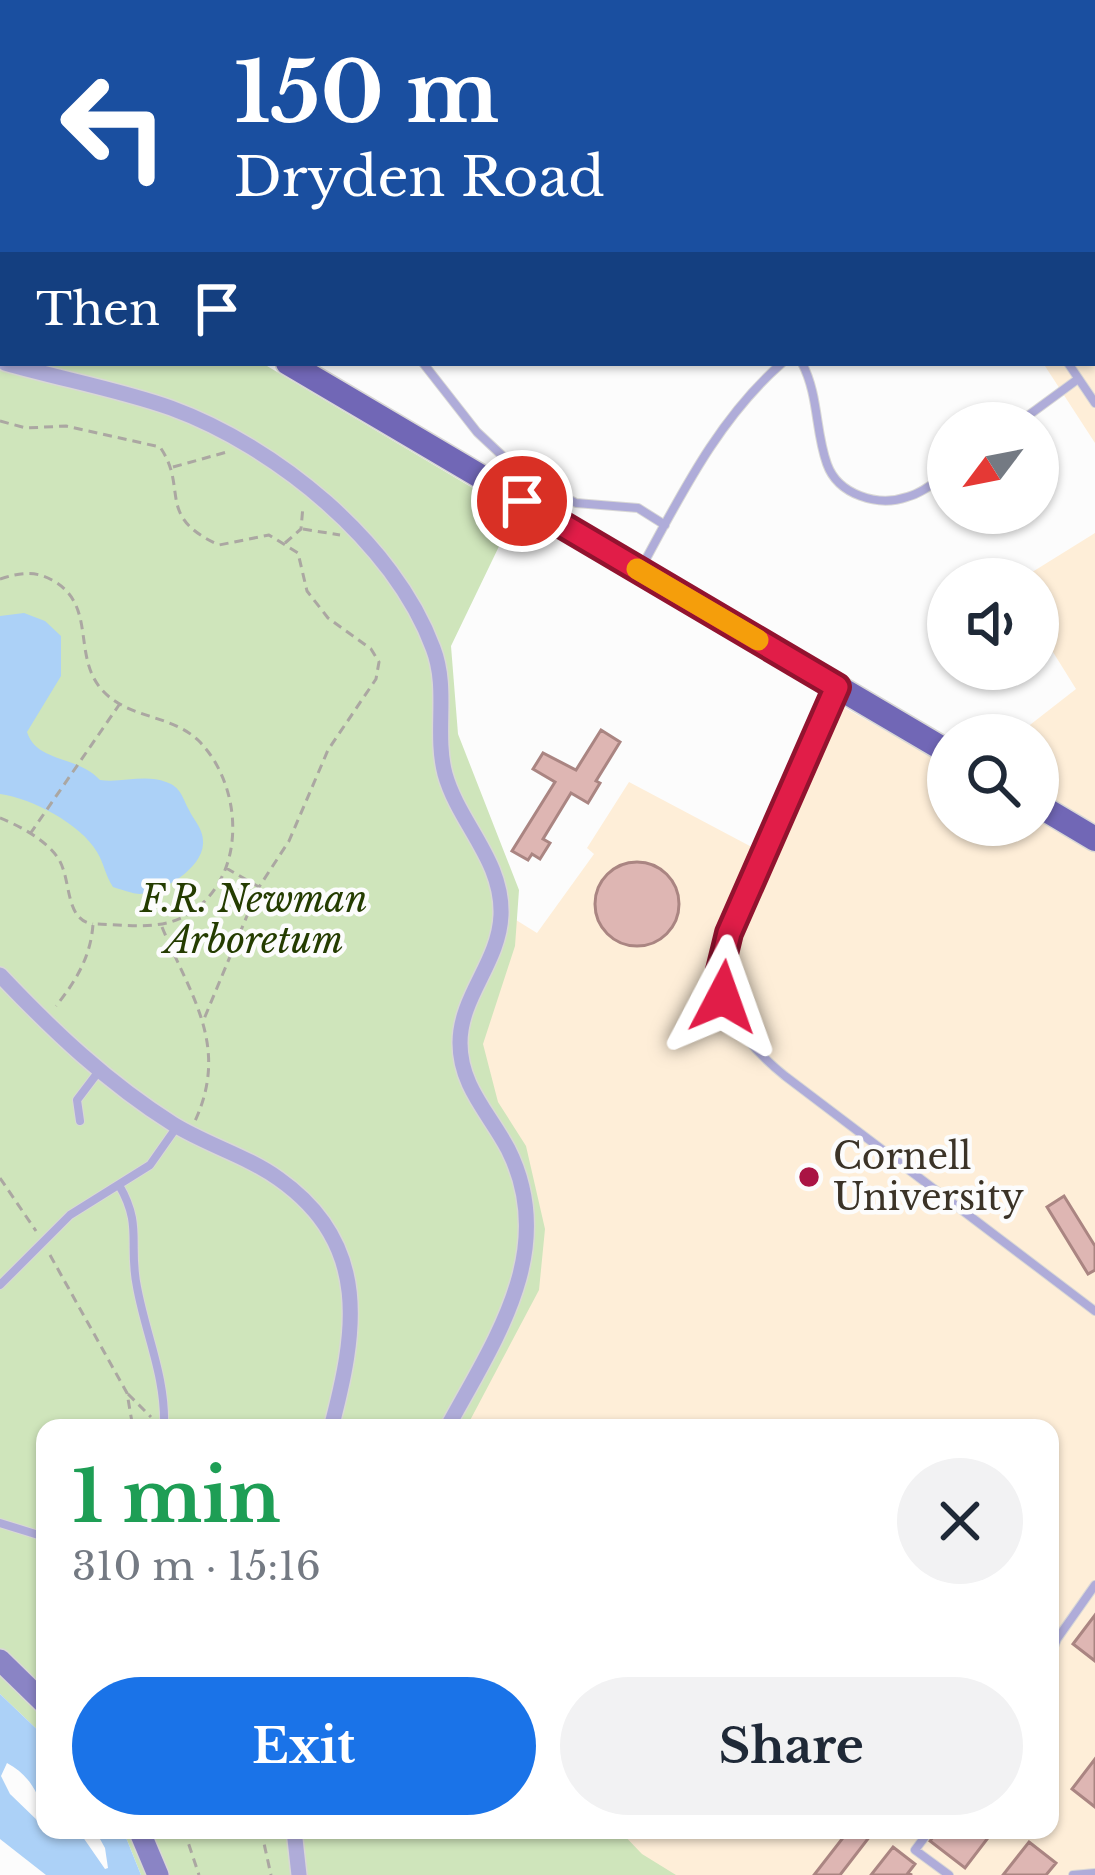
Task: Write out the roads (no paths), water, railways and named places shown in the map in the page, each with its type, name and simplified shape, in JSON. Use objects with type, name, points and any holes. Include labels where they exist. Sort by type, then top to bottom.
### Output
[{"type":"main road","points":[[293,366],[927,740]]},
{"type":"main road","points":[[1059,818],[1095,839]]},
{"type":"street","points":[[16,366],[172,409],[241,442],[312,490],[352,529],[412,606],[433,646],[442,692],[443,767],[452,797],[490,862],[500,899],[499,936],[468,1002],[460,1045],[469,1088],[508,1150],[522,1187],[527,1226],[525,1265],[508,1314],[452,1419]]},
{"type":"street","points":[[0,975],[99,1072],[183,1130],[280,1180],[319,1220],[350,1286],[352,1341],[333,1419]]},
{"type":"street","points":[[0,1660],[36,1695]]},
{"type":"street","points":[[143,1839],[158,1875]]},
{"type":"street","points":[[295,1839],[298,1875]]},
{"type":"lane","points":[[424,366],[477,432],[548,489],[576,503],[638,508],[665,525]]},
{"type":"lane","points":[[640,571],[736,410],[779,366]]},
{"type":"lane","points":[[803,366],[815,396],[825,454],[832,474],[845,488],[880,501],[916,494],[927,487]]},
{"type":"lane","points":[[1070,366],[1095,403]]},
{"type":"lane","points":[[1047,402],[1078,379]]},
{"type":"lane","points":[[837,687],[725,944],[720,982],[729,1014],[753,1048],[785,1076],[1095,1311]]},
{"type":"lane","points":[[80,1120],[77,1100],[99,1072]]},
{"type":"lane","points":[[0,1285],[86,1202],[150,1165],[183,1130]]},
{"type":"lane","points":[[119,1185],[135,1221],[135,1280],[160,1369],[161,1419]]},
{"type":"lane","points":[[0,1523],[36,1534]]},
{"type":"lane","points":[[1059,1636],[1095,1586]]},
{"type":"lane","points":[[923,1839],[915,1850],[949,1875]]},
{"type":"lane","points":[[1073,1875],[1095,1873]]},
{"type":"water","points":[[24,613],[45,621],[61,636],[61,676],[27,732],[32,742],[100,780],[150,779],[178,790],[203,844],[196,862],[170,884],[140,894],[113,887],[90,842],[67,822],[0,794],[0,616]]},
{"type":"water","points":[[0,1694],[36,1728],[36,1793],[7,1763],[1,1776],[10,1794],[36,1819],[36,1839],[84,1839],[105,1869],[100,1839],[127,1839],[141,1875],[46,1875],[0,1839]]},
{"type":"place","name":"Cornell University","points":[[809,1177]]},
{"type":"park label","name":"F.R. Newman Arboretum","points":[[254,920]]}]
